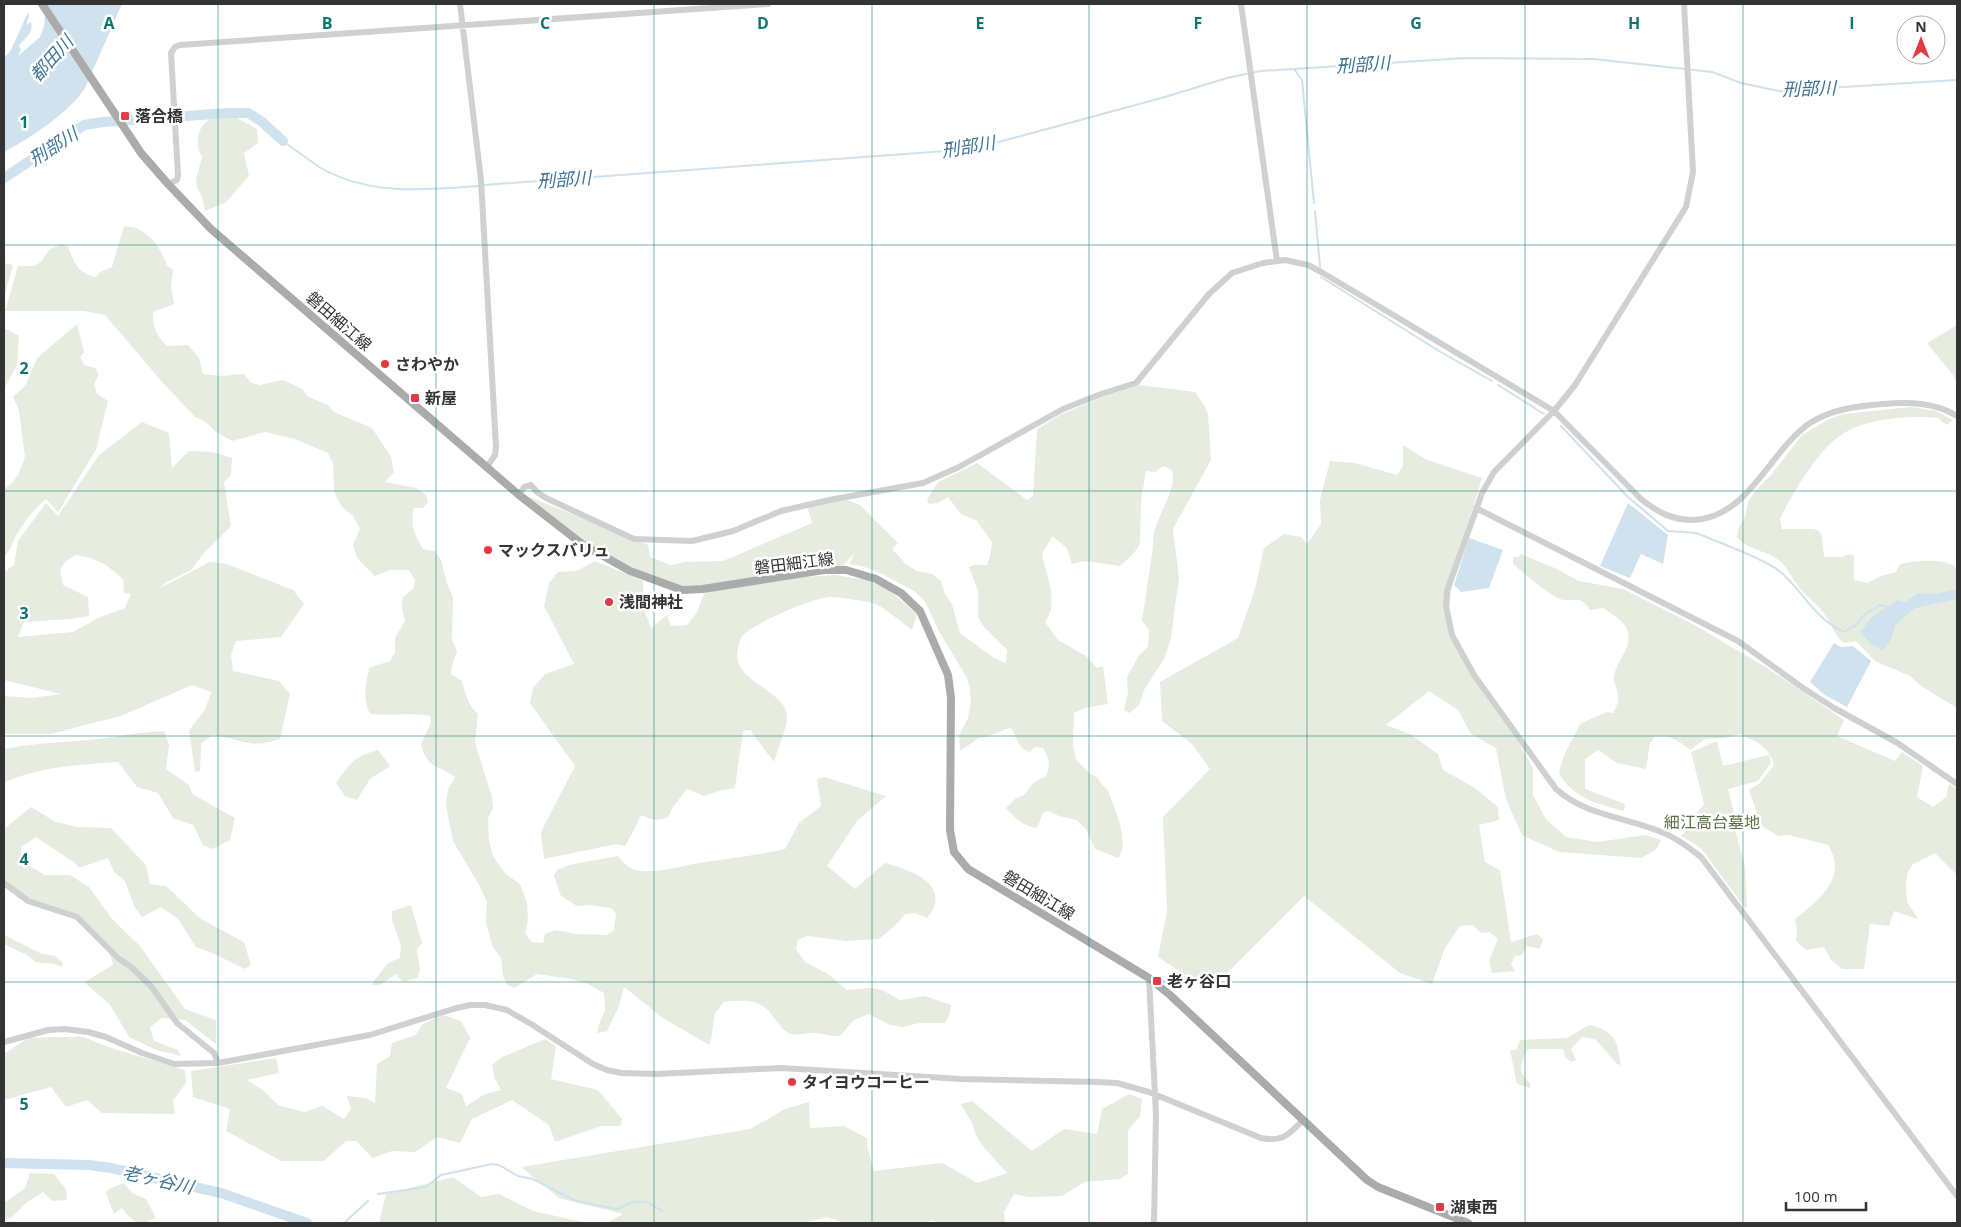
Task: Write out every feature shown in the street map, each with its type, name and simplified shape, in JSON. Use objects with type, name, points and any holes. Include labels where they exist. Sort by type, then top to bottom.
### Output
[{"type":"main road","name":"磐田細江線","points":[[42,4],[142,153],[168,184],[211,229],[518,495],[582,544],[630,571],[682,590],[703,589],[824,570],[846,570],[876,579],[901,593],[920,612],[948,676],[951,698],[950,830],[954,852],[968,869],[1149,978],[1170,995],[1366,1180],[1378,1187],[1468,1223]]},
{"type":"street","points":[[460,4],[481,180],[496,447],[495,455],[487,467]]},
{"type":"street","points":[[168,184],[177,180],[178,175],[171,52],[180,45],[768,4]]},
{"type":"street","points":[[1240,4],[1277,261]]},
{"type":"street","points":[[1684,4],[1693,172],[1686,207],[1575,385],[1554,411],[1494,472],[1476,508],[1447,591],[1448,621],[1452,636],[1474,674],[1556,789],[1574,803],[1588,810],[1659,831],[1688,846],[1701,857],[1957,1196]]},
{"type":"street","points":[[518,495],[524,487],[531,485],[540,495],[634,538],[692,541],[733,531],[781,511],[848,496],[923,483],[959,466],[1063,409],[1100,394],[1136,383],[1209,294],[1225,279],[1232,273],[1244,268],[1269,261],[1296,262],[1323,273],[1554,411],[1641,499],[1663,514],[1677,520],[1711,517],[1728,509],[1745,495],[1796,434],[1825,415],[1841,409],[1912,403],[1940,408],[1957,416]]},
{"type":"street","points":[[1476,508],[1738,641],[1803,688],[1834,708],[1896,742],[1957,784]]},
{"type":"street","points":[[4,883],[28,901],[77,917],[83,922],[114,954],[151,986],[176,1022],[214,1053],[218,1063]]},
{"type":"street","points":[[1149,978],[1156,1096],[1154,1223]]},
{"type":"street","points":[[4,1042],[48,1030],[64,1029],[88,1032],[106,1037],[149,1056],[174,1064],[218,1063],[370,1035],[454,1008],[485,1005],[507,1010],[593,1064],[607,1070],[622,1073],[657,1074],[781,1068],[935,1078],[1098,1082],[1123,1085],[1156,1096],[1260,1138],[1273,1140],[1289,1134],[1302,1121]]},
{"type":"green space","points":[[228,113],[257,129],[258,143],[244,153],[249,176],[225,203],[205,211],[196,180],[202,157],[198,145],[199,135],[207,121]]},
{"type":"green space","points":[[124,226],[138,229],[145,233],[160,250],[167,266],[173,269],[171,287],[174,304],[153,312],[156,331],[167,346],[188,345],[199,358],[203,374],[221,376],[244,374],[251,383],[260,385],[283,380],[304,390],[307,396],[328,405],[334,412],[372,428],[391,457],[394,472],[385,482],[416,488],[426,495],[428,502],[423,508],[414,508],[412,519],[414,529],[423,549],[435,551],[441,560],[453,597],[452,640],[457,651],[451,674],[462,681],[467,699],[478,714],[475,743],[492,797],[493,808],[488,818],[489,842],[493,856],[499,865],[506,874],[520,884],[527,903],[528,920],[525,934],[532,942],[543,943],[545,934],[556,930],[576,934],[607,935],[614,930],[616,914],[611,908],[590,905],[577,906],[561,896],[554,876],[557,870],[569,865],[618,856],[630,868],[640,871],[656,871],[785,849],[799,823],[821,806],[817,779],[824,777],[886,796],[857,821],[827,866],[855,889],[885,863],[906,870],[926,881],[932,888],[935,896],[934,906],[927,918],[915,913],[905,914],[898,923],[879,939],[846,941],[807,936],[798,940],[796,949],[805,962],[828,974],[847,990],[869,988],[882,990],[900,1000],[925,996],[951,1005],[949,1016],[945,1023],[919,1023],[903,1027],[890,1025],[869,1014],[854,1020],[840,1036],[813,1033],[793,1034],[784,1030],[769,1011],[759,1004],[748,1001],[730,1001],[724,1002],[715,1013],[709,1045],[663,1018],[624,987],[619,1006],[607,1031],[597,1033],[605,1011],[604,993],[588,984],[571,979],[537,974],[514,988],[507,985],[503,976],[501,958],[493,947],[486,923],[487,902],[453,841],[446,806],[448,789],[455,777],[430,763],[421,745],[431,722],[430,716],[416,714],[370,714],[365,691],[369,668],[390,661],[395,653],[395,638],[405,621],[402,608],[403,597],[413,589],[415,581],[409,570],[390,570],[375,576],[357,558],[353,545],[360,529],[353,516],[342,507],[336,496],[333,463],[328,453],[295,439],[265,432],[232,441],[216,432],[206,422],[195,417],[162,382],[105,315],[84,311],[5,311],[18,266],[34,266],[41,262],[49,250],[61,244],[68,247],[81,270],[96,277],[100,272],[112,267]]},
{"type":"green space","points":[[4,263],[13,265],[4,298]]},
{"type":"green space","points":[[77,324],[84,352],[80,357],[84,365],[95,368],[99,374],[94,384],[97,394],[108,401],[96,450],[58,512],[46,499],[26,521],[4,556],[4,489],[18,475],[25,457],[19,410],[13,397],[25,386],[37,358]]},
{"type":"green space","points":[[1957,325],[1957,383],[1953,375],[1927,343]]},
{"type":"green space","points":[[4,328],[19,336],[17,365],[4,389]]},
{"type":"green space","points":[[1140,385],[1195,392],[1208,414],[1211,460],[1173,529],[1179,577],[1171,638],[1164,659],[1144,690],[1139,705],[1130,713],[1124,710],[1128,693],[1127,677],[1139,655],[1148,647],[1149,630],[1142,621],[1153,536],[1171,489],[1173,480],[1172,470],[1163,466],[1155,472],[1146,471],[1141,501],[1140,544],[1134,553],[1120,566],[1084,561],[1072,564],[1067,548],[1052,536],[1042,554],[1052,597],[1049,614],[1045,622],[1058,640],[1086,656],[1097,668],[1103,666],[1108,704],[1084,708],[1074,713],[1073,746],[1076,759],[1090,774],[1098,778],[1108,790],[1122,835],[1122,852],[1118,858],[1095,849],[1086,829],[1077,820],[1059,816],[1048,811],[1043,813],[1037,828],[1028,826],[1020,821],[1006,808],[1015,799],[1024,795],[1034,782],[1046,776],[1049,762],[1043,748],[1035,747],[1030,752],[1026,750],[1018,742],[1011,727],[979,738],[960,751],[959,735],[968,718],[971,700],[967,678],[938,629],[924,600],[914,591],[880,573],[862,566],[849,564],[855,552],[843,566],[796,570],[710,585],[669,586],[587,547],[525,495],[648,545],[650,557],[671,565],[685,562],[723,561],[812,523],[807,505],[847,500],[860,505],[898,543],[892,549],[906,564],[917,571],[932,574],[941,581],[945,594],[952,604],[960,633],[994,658],[1006,663],[1007,650],[983,626],[978,617],[978,591],[969,567],[987,565],[992,542],[977,521],[961,514],[948,497],[938,503],[929,504],[927,499],[938,482],[977,463],[1027,500],[1033,496],[1037,429],[1060,415],[1102,397]]},
{"type":"green space","points":[[1911,407],[1936,411],[1953,420],[1947,425],[1939,418],[1888,419],[1851,429],[1832,442],[1823,451],[1799,485],[1780,519],[1782,529],[1813,529],[1819,531],[1822,536],[1824,557],[1841,557],[1849,554],[1854,556],[1854,580],[1867,583],[1881,576],[1896,572],[1900,564],[1914,562],[1945,562],[1957,568],[1957,708],[1921,686],[1910,676],[1875,661],[1856,641],[1844,643],[1840,640],[1824,613],[1799,588],[1783,564],[1775,557],[1741,542],[1737,537],[1738,529],[1745,517],[1748,502],[1802,435],[1829,419],[1843,414]]},
{"type":"green space","points":[[142,422],[169,433],[172,468],[189,451],[212,452],[232,458],[231,475],[224,482],[231,526],[205,552],[191,570],[167,582],[158,589],[210,562],[227,564],[293,590],[304,604],[281,637],[236,641],[231,655],[233,671],[279,681],[290,694],[280,739],[252,743],[212,735],[201,744],[200,771],[195,772],[189,730],[205,710],[211,692],[192,685],[121,716],[51,734],[4,734],[4,696],[31,698],[61,694],[4,680],[4,572],[14,565],[18,541],[46,503],[58,516],[99,455]],"holes":[[[76,555],[91,558],[102,563],[123,579],[124,593],[131,594],[125,608],[98,618],[73,632],[18,637],[24,622],[89,616],[88,597],[63,585],[60,570],[66,561]]]},
{"type":"green space","points":[[1403,445],[1427,460],[1482,478],[1453,571],[1448,621],[1467,662],[1504,716],[1533,768],[1533,795],[1546,819],[1566,837],[1597,842],[1646,835],[1661,840],[1656,850],[1641,858],[1559,852],[1522,835],[1506,799],[1496,748],[1471,734],[1458,710],[1429,691],[1386,725],[1410,734],[1438,754],[1443,770],[1475,788],[1498,807],[1499,820],[1479,825],[1485,862],[1500,870],[1511,942],[1537,934],[1543,939],[1540,949],[1527,946],[1522,955],[1515,956],[1511,964],[1515,971],[1492,973],[1489,961],[1498,939],[1489,932],[1481,933],[1473,925],[1460,926],[1445,948],[1432,984],[1400,973],[1304,896],[1209,991],[1158,957],[1167,911],[1163,817],[1210,769],[1192,744],[1162,721],[1160,682],[1238,638],[1255,589],[1264,548],[1284,534],[1301,537],[1307,544],[1321,524],[1320,500],[1330,461],[1355,463],[1397,475],[1403,466]]},
{"type":"green space","points":[[1521,554],[1557,569],[1579,581],[1623,589],[1691,623],[1769,669],[1844,720],[1837,736],[1895,761],[1902,752],[1923,766],[1917,797],[1933,807],[1946,797],[1949,784],[1957,789],[1957,875],[1935,853],[1912,865],[1907,874],[1907,902],[1918,919],[1894,911],[1889,926],[1870,924],[1864,969],[1842,969],[1831,960],[1824,947],[1806,950],[1796,941],[1795,919],[1813,904],[1828,887],[1833,878],[1835,868],[1834,857],[1828,845],[1789,835],[1778,836],[1762,826],[1749,790],[1760,783],[1774,765],[1769,753],[1762,745],[1740,734],[1724,738],[1705,739],[1690,750],[1670,738],[1655,737],[1650,743],[1646,769],[1617,763],[1598,750],[1585,759],[1585,789],[1625,804],[1624,811],[1596,803],[1579,795],[1559,774],[1560,767],[1580,724],[1606,712],[1613,713],[1615,710],[1618,697],[1614,681],[1615,673],[1628,645],[1629,637],[1622,622],[1603,608],[1590,610],[1579,600],[1563,600],[1548,592],[1513,564],[1513,557],[1518,557]]},
{"type":"green space","points":[[595,561],[643,581],[644,609],[651,628],[667,615],[671,626],[687,625],[696,614],[704,594],[720,589],[804,577],[835,575],[867,580],[889,590],[917,614],[912,630],[889,612],[875,604],[853,599],[830,597],[797,607],[756,626],[741,638],[737,656],[739,665],[745,673],[778,699],[787,715],[784,732],[774,762],[750,730],[743,731],[735,788],[704,796],[687,789],[668,817],[654,820],[641,815],[625,846],[616,844],[544,859],[541,832],[575,766],[530,703],[533,688],[545,674],[574,664],[544,606],[549,583],[558,572],[576,571]]},
{"type":"green space","points":[[164,731],[169,745],[166,769],[189,785],[192,794],[235,818],[230,840],[213,849],[203,845],[193,825],[173,818],[158,793],[137,787],[118,762],[74,765],[45,770],[17,777],[4,783],[4,749]]},
{"type":"green space","name":"細江高台墓地","points":[[1717,741],[1723,766],[1769,755],[1771,763],[1758,781],[1728,789],[1735,818],[1733,821],[1745,867],[1747,907],[1745,908],[1701,848],[1681,836],[1695,822],[1696,814],[1704,804],[1691,752]]},
{"type":"green space","points":[[378,750],[390,766],[370,779],[357,800],[345,796],[336,783],[341,776],[357,758]]},
{"type":"green space","points":[[31,807],[54,821],[76,827],[111,828],[146,865],[150,884],[166,886],[201,919],[244,942],[251,965],[245,969],[196,947],[178,919],[161,907],[142,917],[134,906],[125,881],[114,872],[108,858],[79,868],[75,863],[36,837],[21,847],[21,861],[45,875],[70,875],[89,887],[112,919],[140,946],[185,1009],[216,1020],[216,1044],[185,1020],[162,1018],[150,1027],[154,1041],[178,1050],[181,1056],[156,1050],[129,1037],[110,1005],[84,982],[113,965],[109,950],[80,916],[29,900],[4,879],[4,829]]},
{"type":"green space","points":[[411,905],[422,943],[417,949],[420,971],[417,978],[403,982],[396,974],[380,985],[371,985],[388,963],[400,958],[401,945],[392,920],[392,911]]},
{"type":"green space","points":[[4,935],[40,953],[55,956],[63,963],[62,967],[55,964],[35,962],[27,955],[4,944]]},
{"type":"green space","points":[[444,1015],[461,1021],[470,1038],[446,1088],[462,1094],[466,1106],[485,1094],[501,1090],[495,1079],[492,1065],[502,1057],[545,1039],[556,1046],[551,1079],[598,1090],[622,1119],[621,1126],[601,1126],[555,1142],[549,1125],[512,1100],[472,1119],[460,1143],[437,1137],[415,1152],[392,1151],[373,1158],[356,1141],[346,1141],[324,1161],[281,1161],[226,1131],[230,1109],[193,1097],[191,1071],[276,1058],[279,1073],[247,1080],[263,1090],[278,1105],[304,1112],[322,1106],[344,1119],[351,1109],[347,1096],[366,1098],[375,1103],[377,1064],[390,1056],[392,1043],[416,1035],[422,1024]]},
{"type":"green space","points":[[1589,1025],[1602,1029],[1613,1037],[1617,1045],[1621,1065],[1617,1064],[1595,1039],[1582,1037],[1571,1049],[1576,1060],[1571,1062],[1565,1057],[1563,1049],[1528,1049],[1522,1061],[1521,1071],[1530,1084],[1530,1088],[1517,1084],[1510,1050],[1516,1050],[1520,1040],[1567,1038]]},
{"type":"green space","points":[[84,1037],[108,1047],[185,1070],[186,1083],[173,1101],[175,1114],[102,1113],[87,1100],[66,1107],[51,1087],[4,1100],[4,1054],[28,1038]]},
{"type":"green space","points":[[1129,1094],[1142,1099],[1140,1117],[1128,1130],[1128,1174],[1120,1179],[1085,1182],[1062,1196],[1028,1197],[1014,1194],[1004,1212],[1005,1223],[938,1223],[933,1220],[924,1223],[846,1223],[827,1217],[802,1223],[607,1223],[623,1214],[559,1198],[521,1167],[750,1129],[785,1109],[809,1102],[810,1128],[844,1126],[867,1138],[868,1150],[874,1171],[942,1163],[978,1183],[1007,1173],[982,1145],[961,1104],[972,1101],[1032,1151],[1064,1129],[1097,1134],[1102,1109]]},
{"type":"green space","points":[[30,1173],[54,1174],[66,1189],[67,1200],[52,1201],[43,1192],[26,1203],[11,1218],[4,1219],[4,1203],[25,1188]]},
{"type":"green space","points":[[453,1177],[481,1197],[499,1194],[533,1211],[587,1223],[379,1223],[386,1194]]},
{"type":"green space","points":[[124,1183],[132,1193],[146,1199],[156,1218],[140,1223],[133,1220],[122,1208],[114,1214],[106,1193],[109,1189]]},
{"type":"water","name":"都田川","points":[[46,4],[122,4],[85,88],[78,97],[48,124],[4,152],[4,58],[11,50],[28,12],[29,16],[26,25],[31,22],[32,26],[28,35],[19,46],[21,50],[18,56],[40,37],[44,26]]},
{"type":"water","points":[[1628,503],[1668,535],[1663,564],[1641,554],[1630,578],[1600,566]]},
{"type":"water","points":[[1469,538],[1503,550],[1489,588],[1461,592],[1454,585]]},
{"type":"water","points":[[1957,589],[1957,599],[1915,608],[1895,625],[1891,640],[1883,650],[1871,644],[1860,632],[1872,617],[1897,600],[1905,602],[1919,593],[1935,594]]},
{"type":"water","points":[[1834,643],[1841,647],[1853,646],[1871,661],[1847,707],[1825,695],[1810,682]]},
{"type":"waterway","name":"刑部川","points":[[484,185],[973,149],[1165,97],[1227,78],[1261,71],[1465,58],[1594,59],[1712,72],[1741,83],[1779,91],[1957,80]]},
{"type":"waterway","points":[[1294,69],[1302,80],[1314,203]]},
{"type":"waterway","name":"刑部川","points":[[4,178],[84,125],[103,122],[248,113],[261,121],[283,141]]},
{"type":"waterway","name":"刑部川","points":[[283,141],[321,168],[359,183],[398,189],[439,189],[479,186]]},
{"type":"waterway","points":[[1315,211],[1320,267]]},
{"type":"waterway","points":[[1321,277],[1439,351],[1492,381]]},
{"type":"waterway","points":[[1498,385],[1544,414]]},
{"type":"waterway","points":[[1561,426],[1628,497],[1668,531],[1696,533],[1771,565],[1786,577],[1817,612],[1834,627],[1845,632],[1854,625],[1855,627],[1864,615],[1880,605],[1887,607]]},
{"type":"waterway","name":"老ヶ谷川","points":[[4,1163],[89,1165],[111,1168],[221,1193],[307,1223]]},
{"type":"waterway","points":[[378,1194],[426,1187],[441,1175],[492,1164],[499,1165],[518,1176],[533,1179],[576,1201],[617,1209],[633,1202],[647,1202],[662,1211]]},
{"type":"waterway","points":[[344,1223],[368,1201]]},
{"type":"place","name":"落合橋","points":[[125,116]]},
{"type":"place","name":"さわやか","points":[[385,364]]},
{"type":"place","name":"新屋","points":[[415,398]]},
{"type":"place","name":"マックスバリュ","points":[[488,550]]},
{"type":"place","name":"浅間神社","points":[[609,602]]},
{"type":"place","name":"老ヶ谷口","points":[[1157,981]]},
{"type":"place","name":"タイヨウコーヒー","points":[[792,1082]]},
{"type":"place","name":"湖東西","points":[[1440,1207]]}]
